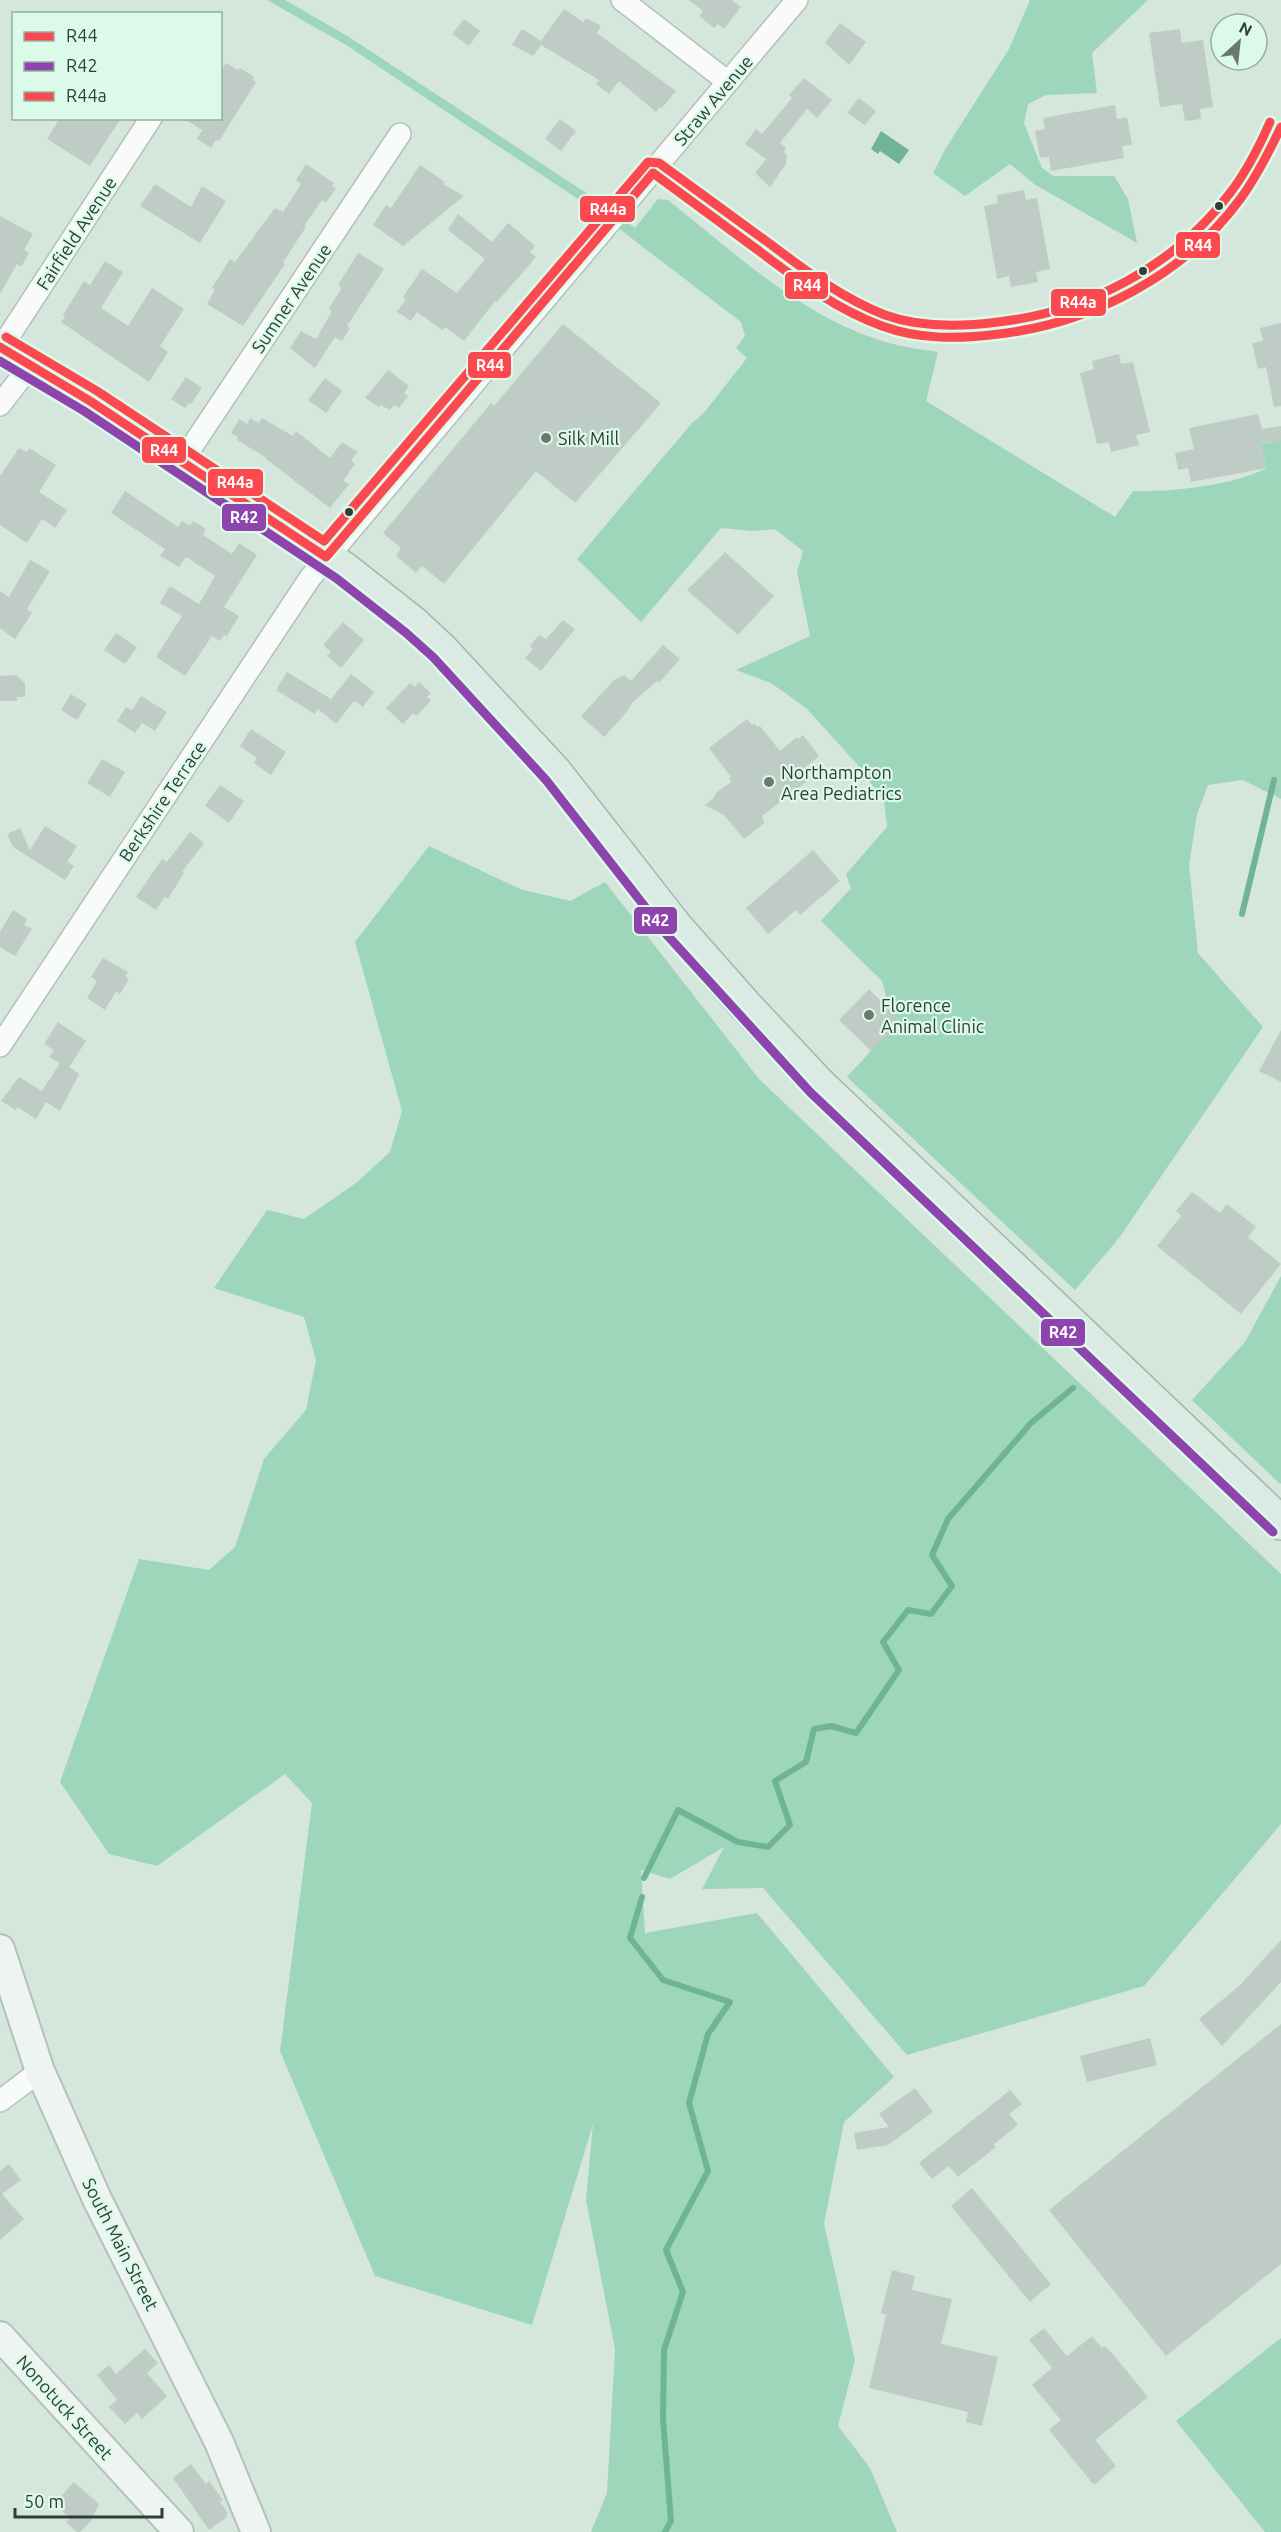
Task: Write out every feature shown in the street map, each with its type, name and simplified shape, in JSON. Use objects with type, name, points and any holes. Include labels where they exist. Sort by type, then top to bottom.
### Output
[{"type":"highway","points":[[0,347],[90,401],[327,557],[413,623],[481,692],[580,802],[696,950],[819,1084],[1281,1523]]},
{"type":"main road","name":"South Main Street","points":[[0,1949],[40,2071],[97,2199],[219,2442],[256,2532]]},
{"type":"main road","name":"Nonotuck Street","points":[[0,2336],[179,2532]]},
{"type":"street","points":[[622,0],[728,82]]},
{"type":"street","name":"Straw Avenue","points":[[327,557],[618,215],[797,0]]},
{"type":"street","name":"Fairfield Avenue","points":[[0,347],[150,120]]},
{"type":"street","name":"Sumner Avenue","points":[[181,463],[400,134]]},
{"type":"street","points":[[0,405],[30,366]]},
{"type":"street","name":"Berkshire Terrace","points":[[0,1046],[287,610],[327,557]]},
{"type":"street","points":[[0,2101],[40,2071]]},
{"type":"shaded area","points":[[267,0],[285,0],[349,37],[603,204],[635,228],[658,199],[668,200],[766,278],[820,314],[876,339],[938,352],[926,401],[1115,517],[1133,491],[1202,487],[1237,479],[1267,468],[1260,444],[1273,442],[1273,438],[1281,435],[1281,799],[1243,780],[1208,785],[1197,814],[1189,865],[1198,953],[1263,1027],[1119,1238],[1075,1290],[847,1077],[899,1020],[890,1011],[882,981],[821,921],[851,888],[846,874],[887,827],[884,801],[856,763],[806,708],[771,683],[736,670],[810,636],[797,572],[803,551],[775,529],[752,531],[721,528],[641,622],[577,559],[692,423],[703,414],[747,358],[736,348],[745,336],[741,322],[596,211],[346,45]]},
{"type":"shaded area","points":[[1030,0],[1148,0],[1092,53],[1097,93],[1046,95],[1028,104],[1024,123],[1042,168],[1053,176],[1114,176],[1128,199],[1137,243],[1034,184],[1010,164],[965,196],[933,173],[946,148],[1009,49]]},
{"type":"shaded area","points":[[881,131],[909,150],[899,164],[880,151],[878,154],[871,149]]},
{"type":"shaded area","points":[[429,846],[520,889],[570,901],[605,882],[759,1079],[1281,1574],[1281,1824],[1144,1986],[907,2055],[763,1888],[702,1889],[724,1847],[670,1879],[641,1870],[645,1933],[757,1913],[894,2077],[844,2122],[824,2224],[855,2360],[838,2426],[870,2468],[897,2532],[591,2532],[607,2493],[615,2349],[586,2200],[593,2124],[532,2325],[375,2276],[280,2051],[312,1803],[285,1774],[157,1866],[109,1854],[60,1782],[139,1559],[209,1570],[235,1547],[264,1459],[306,1410],[316,1360],[304,1317],[214,1288],[267,1210],[304,1219],[356,1183],[390,1152],[402,1111],[355,942]]},
{"type":"shaded area","points":[[1281,1276],[1280,1484],[1192,1400],[1245,1342]]},
{"type":"shaded area","points":[[1281,2338],[1281,2532],[1265,2532],[1176,2421]]},
{"type":"building","points":[[689,0],[732,0],[741,7],[724,29],[718,24],[714,28],[699,16],[703,11]]},
{"type":"building","points":[[564,9],[583,22],[586,18],[601,26],[597,33],[676,91],[662,108],[660,107],[656,112],[619,81],[609,94],[596,84],[599,80],[541,45],[533,56],[512,45],[522,29],[541,41]]},
{"type":"building","points":[[464,19],[480,31],[469,46],[452,34]]},
{"type":"building","points":[[840,23],[866,42],[849,65],[825,43]]},
{"type":"building","points":[[1180,29],[1182,43],[1203,40],[1213,107],[1200,109],[1201,119],[1185,121],[1182,104],[1160,107],[1149,33]]},
{"type":"building","points":[[226,63],[238,70],[240,68],[254,77],[253,80],[256,82],[219,141],[216,140],[211,148],[197,139],[202,130],[186,120],[222,120],[222,68]]},
{"type":"building","points":[[804,78],[832,100],[817,118],[807,109],[780,143],[786,148],[784,152],[787,155],[786,164],[770,187],[755,173],[766,159],[745,144],[756,129],[762,134],[792,98],[789,95]]},
{"type":"building","points":[[859,98],[876,111],[865,125],[847,113]]},
{"type":"building","points":[[1115,105],[1117,119],[1127,117],[1132,145],[1122,146],[1124,158],[1051,171],[1049,157],[1040,158],[1035,131],[1045,129],[1043,118]]},
{"type":"building","points":[[560,119],[576,131],[561,151],[545,139]]},
{"type":"building","points":[[59,120],[120,120],[90,166],[47,139]]},
{"type":"building","points":[[306,164],[334,183],[332,186],[336,188],[326,203],[322,200],[304,226],[306,227],[283,262],[285,264],[243,326],[207,304],[215,290],[212,288],[230,259],[235,262],[275,208],[283,212],[301,184],[296,180]]},
{"type":"building","points":[[420,165],[445,182],[443,184],[464,196],[403,246],[373,225],[386,205],[391,208]]},
{"type":"building","points":[[155,184],[191,207],[202,186],[226,201],[200,243],[140,206]]},
{"type":"building","points":[[1024,190],[1026,200],[1037,198],[1050,269],[1036,272],[1038,282],[1011,287],[1009,276],[997,279],[984,206],[998,203],[997,195]]},
{"type":"building","points":[[458,214],[492,242],[508,223],[535,246],[530,252],[536,257],[496,303],[495,301],[464,341],[445,327],[442,330],[417,312],[411,321],[397,312],[406,299],[403,297],[422,269],[457,293],[485,259],[448,230]]},
{"type":"building","points":[[0,216],[33,234],[24,250],[29,253],[21,267],[17,264],[0,294]]},
{"type":"building","points":[[358,253],[384,269],[347,326],[350,328],[342,341],[335,337],[315,368],[290,348],[301,331],[316,339],[332,311],[329,308],[342,288],[338,285]]},
{"type":"building","points":[[105,261],[123,272],[101,308],[128,326],[152,288],[184,309],[160,346],[168,352],[149,382],[61,322],[84,281],[90,285]]},
{"type":"building","points":[[1281,323],[1281,406],[1274,407],[1266,367],[1258,369],[1252,343],[1263,341],[1260,328]]},
{"type":"building","name":"Silk Mill","points":[[563,324],[661,403],[575,503],[536,471],[444,584],[422,566],[416,573],[396,556],[401,548],[383,533],[491,403],[494,406]]},
{"type":"building","points":[[1119,354],[1121,364],[1133,362],[1150,432],[1136,435],[1139,445],[1111,452],[1109,442],[1097,444],[1080,373],[1094,369],[1092,361]]},
{"type":"building","points":[[388,370],[409,386],[404,393],[408,396],[399,408],[394,405],[390,410],[381,405],[379,407],[365,398]]},
{"type":"building","points":[[186,377],[202,388],[191,404],[189,403],[185,408],[171,399]]},
{"type":"building","points":[[325,378],[342,391],[326,413],[308,400]]},
{"type":"building","points":[[1258,414],[1262,429],[1281,426],[1281,440],[1260,444],[1267,468],[1191,482],[1188,468],[1178,470],[1175,453],[1194,449],[1189,428]]},
{"type":"building","points":[[250,418],[259,423],[262,418],[293,436],[296,431],[330,458],[342,442],[358,452],[351,460],[355,464],[343,481],[349,484],[330,508],[267,458],[237,440],[238,437],[231,433],[239,419],[247,424]]},
{"type":"building","points":[[19,448],[27,452],[29,448],[56,465],[39,492],[67,510],[55,528],[42,519],[27,543],[0,525],[0,476]]},
{"type":"building","points":[[125,491],[178,527],[182,521],[190,526],[193,521],[206,529],[203,535],[232,554],[239,543],[257,555],[224,607],[239,616],[227,636],[224,635],[220,641],[212,636],[185,676],[156,657],[182,616],[160,603],[170,586],[199,604],[215,576],[186,557],[179,567],[160,556],[165,549],[111,513]]},
{"type":"building","points":[[725,552],[774,596],[738,635],[687,590]]},
{"type":"building","points":[[30,560],[50,571],[27,609],[32,613],[15,639],[0,628],[0,591],[9,597]]},
{"type":"building","points":[[563,620],[575,629],[541,671],[525,658],[533,649],[530,646],[539,635],[546,639]]},
{"type":"building","points":[[343,622],[364,640],[341,668],[327,656],[331,652],[323,645]]},
{"type":"building","points":[[116,633],[137,647],[125,664],[104,650]]},
{"type":"building","points":[[663,645],[680,659],[659,683],[657,681],[633,702],[604,737],[581,716],[614,680],[624,675],[631,681]]},
{"type":"building","points":[[287,672],[331,699],[351,674],[374,692],[363,707],[354,701],[336,724],[318,709],[315,714],[276,690]]},
{"type":"building","points":[[16,675],[25,683],[25,697],[17,697],[17,701],[0,701],[0,676]]},
{"type":"building","points":[[419,682],[431,693],[427,697],[431,700],[417,716],[413,713],[403,724],[386,708],[410,683],[415,687]]},
{"type":"building","points":[[71,694],[87,704],[77,720],[61,710]]},
{"type":"building","points":[[141,696],[167,712],[155,731],[142,723],[135,733],[117,721],[126,707],[132,710]]},
{"type":"building","name":"Northampton Area Pediatrics","points":[[747,719],[752,725],[760,726],[780,751],[803,735],[819,756],[803,769],[810,779],[762,816],[763,824],[744,839],[724,815],[705,805],[731,782],[729,778],[731,777],[709,748]]},
{"type":"building","points":[[251,729],[286,752],[271,775],[254,763],[257,758],[240,746]]},
{"type":"building","points":[[102,759],[125,772],[110,797],[87,783]]},
{"type":"building","points":[[220,785],[244,801],[229,823],[205,806]]},
{"type":"building","points":[[45,826],[77,846],[67,862],[74,866],[65,880],[13,847],[7,834],[20,828],[30,850]]},
{"type":"building","points":[[190,832],[204,843],[182,872],[184,873],[168,899],[165,897],[156,910],[136,897],[162,859],[167,862]]},
{"type":"building","points":[[813,850],[840,881],[800,915],[796,910],[768,934],[746,908]]},
{"type":"building","points":[[13,910],[27,919],[24,925],[32,929],[15,956],[0,947],[0,932]]},
{"type":"building","points":[[103,958],[128,972],[125,976],[129,979],[120,994],[116,991],[105,1010],[87,998],[97,981],[91,977]]},
{"type":"building","name":"Florence Animal Clinic","points":[[869,989],[900,1021],[871,1051],[839,1020]]},
{"type":"building","points":[[58,1022],[86,1041],[69,1067],[79,1074],[60,1111],[46,1102],[36,1119],[18,1107],[16,1110],[1,1101],[19,1077],[42,1091],[60,1063],[49,1057],[54,1050],[44,1044]]},
{"type":"building","points":[[1281,1030],[1281,1082],[1259,1071]]},
{"type":"building","points":[[1192,1192],[1220,1213],[1227,1204],[1256,1227],[1248,1237],[1281,1264],[1241,1314],[1157,1246],[1181,1216],[1176,1211]]},
{"type":"building","points":[[1281,1940],[1281,1982],[1222,2046],[1199,2019],[1239,1986]]},
{"type":"building","points":[[1281,2024],[1281,2264],[1166,2356],[1049,2210]]},
{"type":"building","points":[[1150,2038],[1157,2065],[1087,2082],[1080,2056]]},
{"type":"building","points":[[915,2088],[933,2112],[888,2145],[857,2150],[854,2133],[889,2127],[879,2114]]},
{"type":"building","points":[[1010,2090],[1022,2104],[1009,2114],[1018,2125],[993,2145],[996,2147],[958,2177],[949,2166],[932,2179],[919,2163]]},
{"type":"building","points":[[9,2164],[21,2180],[2,2194],[24,2219],[0,2240],[0,2171]]},
{"type":"building","points":[[972,2188],[1051,2284],[1030,2302],[951,2206]]},
{"type":"building","points":[[892,2270],[915,2276],[912,2290],[952,2299],[941,2344],[998,2357],[982,2426],[966,2422],[968,2412],[869,2388],[886,2315],[881,2313]]},
{"type":"building","points":[[1044,2328],[1067,2356],[1092,2336],[1102,2348],[1104,2346],[1112,2353],[1148,2397],[1095,2440],[1116,2466],[1094,2485],[1049,2430],[1061,2420],[1032,2385],[1052,2368],[1029,2340]]},
{"type":"building","points":[[145,2349],[158,2363],[147,2373],[167,2396],[142,2419],[137,2413],[125,2424],[109,2407],[117,2400],[97,2375],[109,2365],[116,2374]]},
{"type":"building","points":[[191,2464],[206,2484],[209,2481],[223,2500],[220,2502],[228,2513],[227,2517],[209,2530],[173,2478]]},
{"type":"building","points":[[74,2482],[99,2504],[90,2522],[80,2532],[66,2522],[70,2518],[54,2504]]},
{"type":"waterway","points":[[1242,914],[1274,780]]},
{"type":"waterway","points":[[644,1878],[678,1810],[738,1842],[768,1847],[790,1825],[775,1781],[806,1762],[814,1729],[831,1726],[856,1733],[899,1670],[883,1642],[908,1610],[931,1614],[952,1586],[932,1555],[948,1519],[1031,1423],[1073,1388]]},
{"type":"waterway","points":[[642,1897],[630,1938],[663,1980],[730,2002],[708,2034],[689,2103],[708,2171],[666,2250],[683,2292],[664,2350],[663,2419],[671,2521],[665,2532]]},
{"type":"transit line","name":"R44a","points":[[6,337],[97,391],[324,541],[648,162],[659,163],[806,270],[868,308],[912,322],[969,325],[1031,317],[1064,308],[1127,281],[1156,263],[1183,243],[1230,193],[1252,159],[1270,122]]},
{"type":"transit line","name":"R44","points":[[653,173],[800,281],[848,311],[896,331],[925,336],[970,337],[1034,328],[1068,319],[1134,291],[1164,272],[1193,250],[1218,226],[1241,198],[1258,172],[1281,127]]},
{"type":"transit line","name":"R44","points":[[326,557],[653,173]]},
{"type":"transit line","name":"R44","points":[[0,347],[90,401],[326,557]]},
{"type":"transit line","name":"R42","points":[[0,361],[84,411],[336,578],[433,657],[546,780],[667,935],[810,1092],[1273,1532]]},
{"type":"place","name":"Silk Mill","points":[[546,438]]},
{"type":"place","name":"Northampton Area Pediatrics","points":[[769,782]]},
{"type":"place","name":"Florence Animal Clinic","points":[[869,1015]]}]
